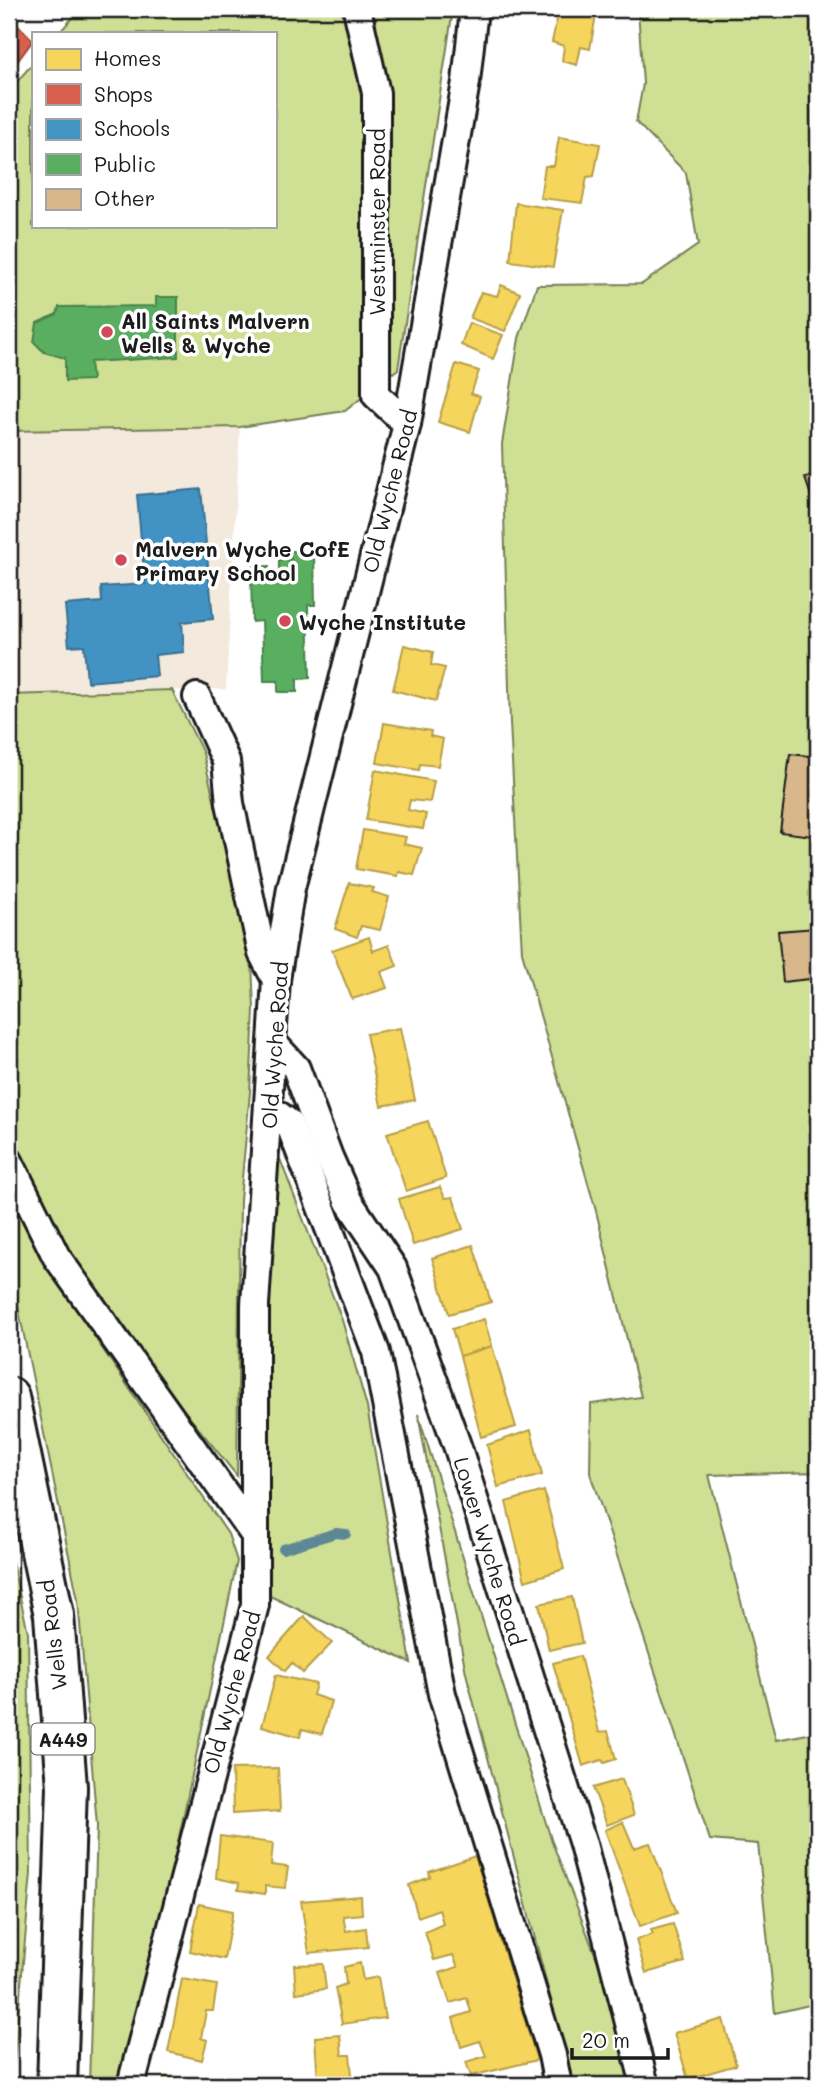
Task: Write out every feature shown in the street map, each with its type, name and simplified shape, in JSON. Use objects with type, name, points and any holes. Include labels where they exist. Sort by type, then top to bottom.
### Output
[{"type":"highway","name":"Wells Road","points":[[9,1397],[54,1615],[67,1787],[57,2085]]},
{"type":"street","name":"Westminster Road","points":[[356,9],[376,93],[376,396],[407,424]]},
{"type":"street","name":"Old Wyche Road","points":[[131,2085],[255,1605],[255,1305],[274,1044],[276,980],[290,888],[407,424],[466,82],[474,9]]},
{"type":"street","points":[[197,697],[226,761],[230,803],[262,953],[276,980]]},
{"type":"street","name":"Lower Wyche Road","points":[[274,1044],[296,1068],[349,1202],[393,1268],[449,1422],[583,1844],[645,2085]]},
{"type":"street","points":[[268,1107],[289,1123],[376,1352],[442,1694],[552,2055],[558,2085]]},
{"type":"street","points":[[9,1161],[55,1256],[254,1533]]},
{"type":"shaded area","name":"Malvern Wyche CofE Primary School","points":[[240,427],[226,689],[9,695],[9,431]]},
{"type":"green space","points":[[74,9],[453,9],[398,369],[345,411],[240,427],[9,431],[9,91],[32,64],[32,228],[276,228],[276,32],[60,32],[75,15]]},
{"type":"green space","points":[[638,9],[812,9],[809,78],[818,244],[818,1472],[709,1475],[776,1740],[818,1732],[818,2003],[775,2013],[758,1844],[710,1840],[590,1473],[591,1404],[641,1397],[596,1211],[522,952],[510,723],[502,444],[519,338],[537,285],[642,284],[698,245],[686,173],[636,122],[643,84]]},
{"type":"green space","points":[[172,690],[203,753],[252,962],[254,1009],[250,1092],[240,1200],[237,1476],[135,1350],[65,1250],[38,1199],[9,1129],[9,695]]},
{"type":"green space","points":[[280,1159],[342,1320],[367,1407],[411,1663],[270,1596],[263,1443],[270,1165]]},
{"type":"green space","points":[[9,1187],[39,1255],[228,1534],[237,1561],[127,2085],[89,2085],[97,1826],[78,1600],[9,1262]]},
{"type":"green space","points":[[418,1414],[551,1839],[645,2085],[573,2085],[466,1673]]},
{"type":"green space","points":[[9,1549],[28,1632],[31,1873],[12,2085],[9,2085]]},
{"type":"building: Homes","points":[[559,9],[597,9],[590,49],[581,47],[577,65],[562,61],[564,46],[552,42]]},
{"type":"building: Homes","points":[[559,137],[600,144],[594,176],[587,177],[582,203],[540,198],[545,166],[554,166]]},
{"type":"building: Homes","points":[[516,203],[563,210],[553,267],[510,261]]},
{"type":"building: Homes","points":[[501,285],[520,293],[505,331],[470,318],[481,292],[497,296]]},
{"type":"building: Homes","points":[[469,323],[503,335],[493,359],[461,345]]},
{"type":"building: Homes","points":[[456,364],[479,371],[471,394],[480,396],[470,432],[438,422]]},
{"type":"building: Homes","points":[[404,645],[433,652],[431,665],[445,668],[436,701],[393,690]]},
{"type":"building: Homes","points":[[384,723],[431,731],[430,736],[443,739],[438,766],[420,764],[419,770],[377,763]]},
{"type":"building: Homes","points":[[375,770],[434,781],[430,802],[410,800],[408,810],[426,814],[423,829],[366,820]]},
{"type":"building: Homes","points":[[363,830],[406,837],[404,844],[422,848],[414,875],[399,872],[398,876],[356,869]]},
{"type":"building: Homes","points":[[349,883],[374,888],[372,892],[389,897],[380,930],[361,926],[357,937],[335,929]]},
{"type":"building: Homes","points":[[369,937],[373,951],[389,945],[397,966],[381,972],[387,988],[352,999],[332,950]]},
{"type":"building: Homes","points":[[400,1028],[415,1100],[381,1106],[366,1034]]},
{"type":"building: Homes","points":[[428,1121],[446,1178],[406,1191],[387,1133]]},
{"type":"building: Homes","points":[[440,1187],[445,1198],[453,1197],[463,1229],[413,1245],[399,1199]]},
{"type":"building: Homes","points":[[473,1245],[491,1302],[449,1314],[432,1258]]},
{"type":"building: Homes","points":[[484,1319],[492,1346],[460,1356],[452,1329]]},
{"type":"building: Homes","points":[[492,1346],[516,1427],[481,1437],[460,1356]]},
{"type":"building: Homes","points":[[531,1430],[542,1475],[498,1487],[487,1445]]},
{"type":"building: Homes","points":[[544,1491],[564,1569],[525,1581],[506,1502]]},
{"type":"building: Homes","points":[[572,1597],[582,1643],[549,1650],[539,1604]]},
{"type":"building: Homes","points":[[304,1616],[332,1643],[303,1673],[292,1663],[285,1671],[269,1656]]},
{"type":"building: Homes","points":[[580,1656],[599,1732],[608,1731],[616,1759],[583,1766],[553,1663]]},
{"type":"building: Homes","points":[[276,1675],[316,1684],[313,1695],[331,1701],[322,1734],[302,1729],[300,1737],[262,1726]]},
{"type":"building: Homes","points":[[278,1768],[280,1811],[233,1814],[232,1769]]},
{"type":"building: Homes","points":[[622,1779],[634,1815],[607,1825],[593,1788]]},
{"type":"building: Homes","points":[[623,1822],[634,1848],[650,1843],[677,1913],[640,1926],[605,1830]]},
{"type":"building: Homes","points":[[220,1836],[273,1843],[271,1865],[288,1867],[285,1888],[265,1886],[265,1894],[238,1890],[239,1883],[216,1878]]},
{"type":"building: Homes","points":[[475,1856],[537,2060],[471,2076],[466,2062],[486,2056],[480,2041],[461,2047],[453,2018],[471,2012],[467,1998],[450,2003],[440,1973],[458,1967],[453,1955],[434,1960],[425,1932],[443,1924],[439,1909],[418,1917],[409,1885],[430,1877],[429,1872]]},
{"type":"building: Homes","points":[[361,1896],[362,1914],[343,1916],[346,1931],[366,1928],[368,1947],[309,1953],[301,1901]]},
{"type":"building: Homes","points":[[199,1904],[233,1911],[224,1959],[190,1951]]},
{"type":"building: Homes","points":[[673,1924],[685,1962],[646,1973],[636,1940],[653,1934],[651,1930]]},
{"type":"building: Homes","points":[[360,1963],[363,1980],[378,1977],[385,2018],[342,2024],[335,1988],[346,1984],[344,1967]]},
{"type":"building: Homes","points":[[323,1964],[326,1989],[296,1993],[294,1965]]},
{"type":"building: Homes","points":[[182,1979],[217,1985],[213,2011],[206,2011],[201,2038],[207,2040],[202,2060],[168,2052]]},
{"type":"building: Homes","points":[[723,2019],[736,2065],[688,2079],[674,2033]]},
{"type":"building: Homes","points":[[340,2035],[342,2055],[350,2055],[353,2085],[299,2085],[318,2083],[315,2037]]},
{"type":"building: Homes","points":[[164,2077],[198,2082],[197,2085],[163,2085]]},
{"type":"building: Shops","points":[[9,16],[32,41],[9,73]]},
{"type":"building: Schools","points":[[201,489],[213,619],[182,622],[184,652],[155,655],[157,676],[87,682],[84,645],[69,646],[65,605],[102,602],[101,587],[145,584],[137,495]]},
{"type":"building: Public","name":"All Saints Malvern Wells & Wyche","points":[[156,297],[178,297],[178,357],[90,362],[92,380],[65,381],[65,358],[44,352],[34,342],[37,323],[57,314],[59,307],[156,306]]},
{"type":"building: Public","name":"Wyche Institute","points":[[291,551],[314,551],[315,605],[308,605],[310,678],[297,679],[297,692],[278,692],[278,681],[264,681],[262,621],[252,622],[251,567],[269,566],[268,573],[279,572],[279,560],[291,559]]},
{"type":"building: Other","points":[[818,473],[818,516],[805,478]]},
{"type":"building: Other","points":[[790,754],[818,757],[818,791],[812,836],[780,832]]},
{"type":"building: Other","points":[[816,928],[818,978],[783,982],[778,931]]},
{"type":"waterway","points":[[283,1549],[336,1533],[346,1534]]},
{"type":"place","name":"All Saints Malvern Wells & Wyche","points":[[107,332]]},
{"type":"place","name":"Malvern Wyche CofE Primary School","points":[[121,560]]},
{"type":"place","name":"Wyche Institute","points":[[285,621]]}]
